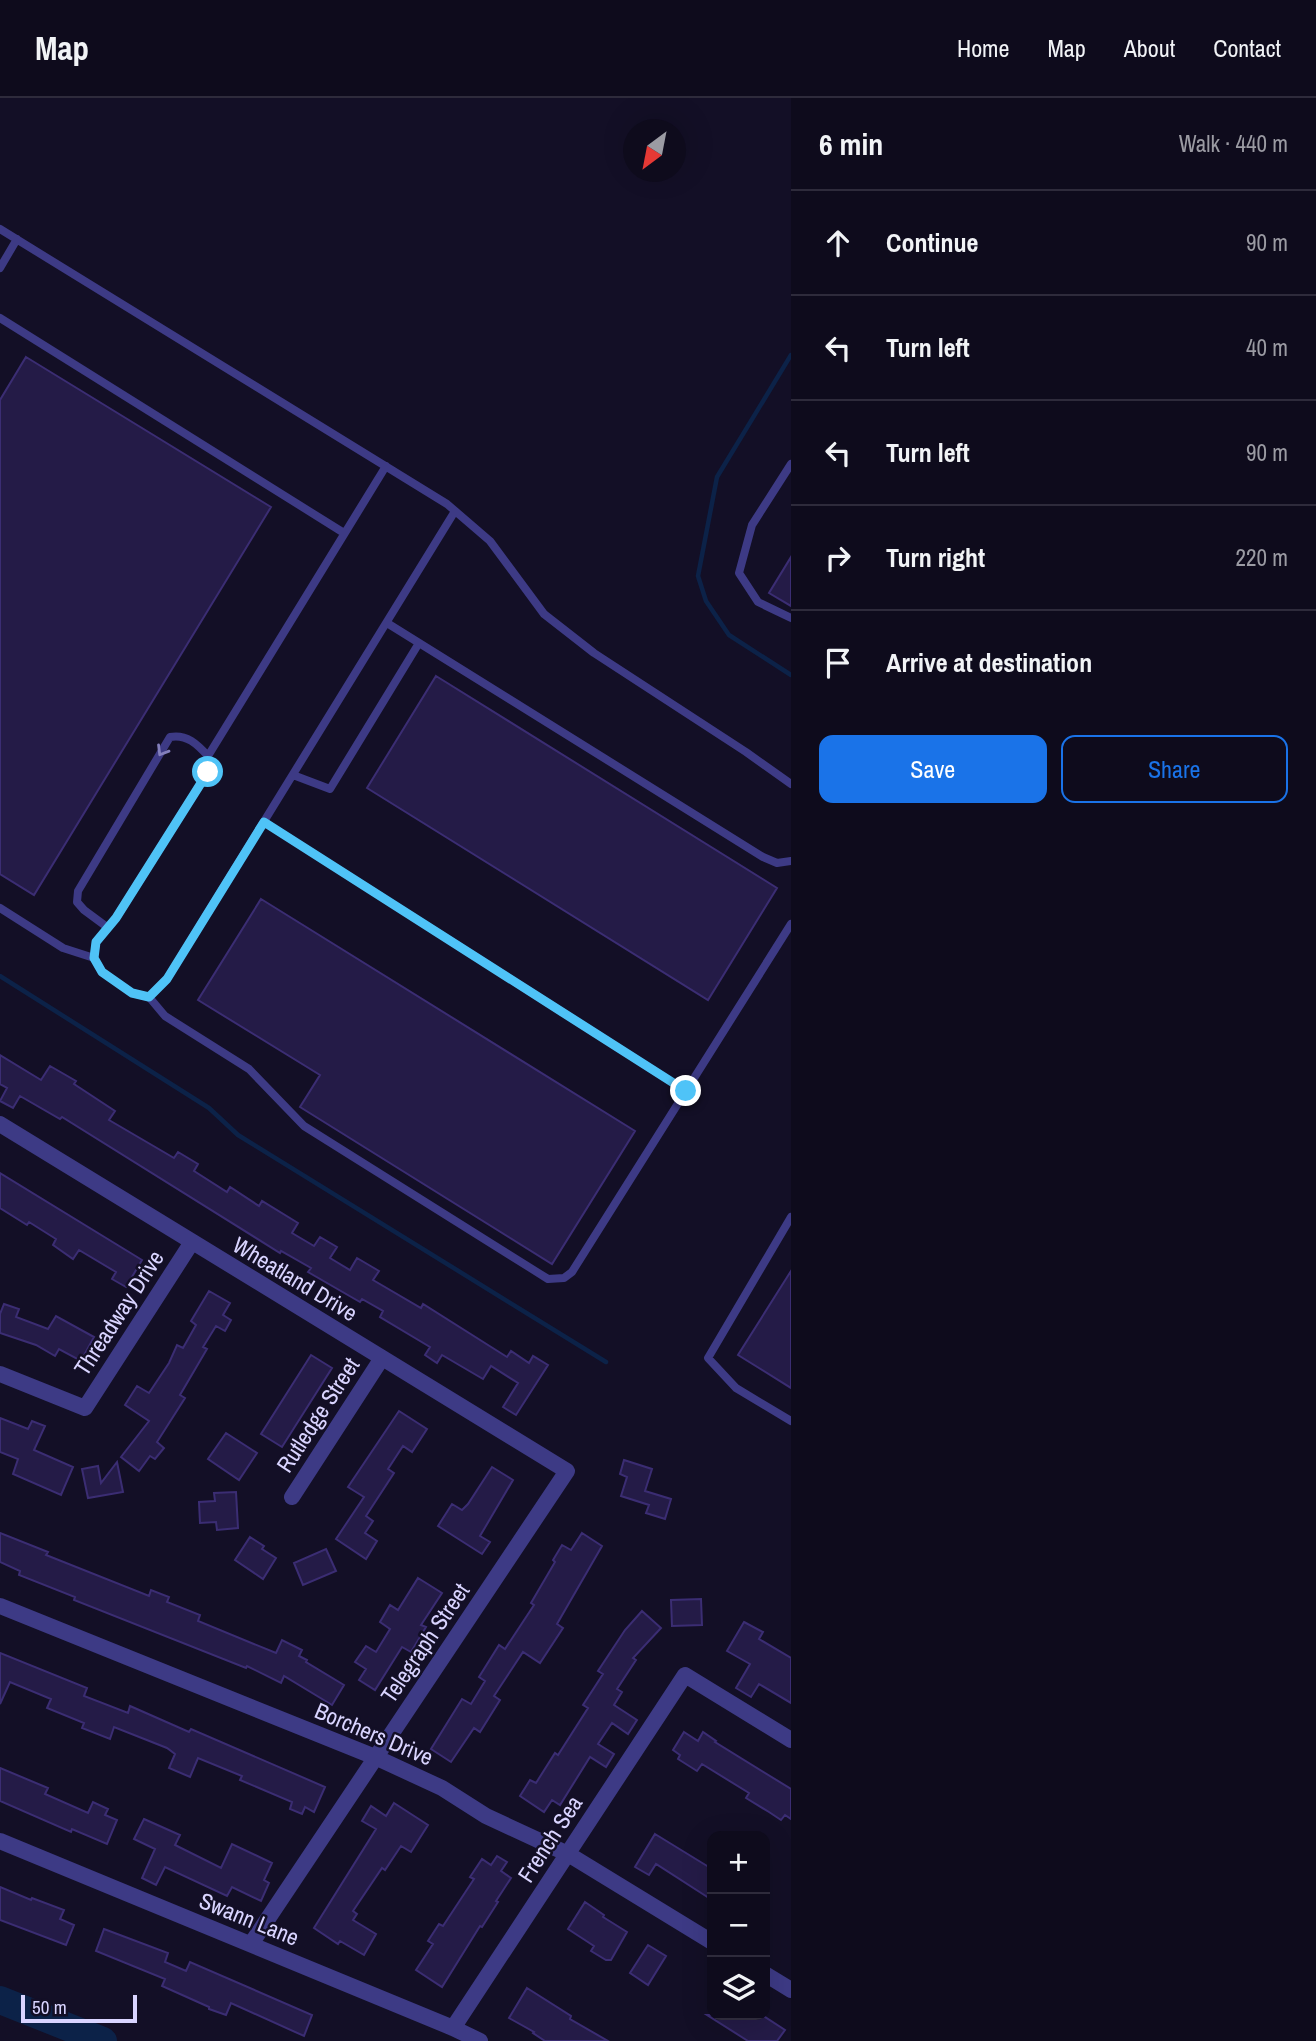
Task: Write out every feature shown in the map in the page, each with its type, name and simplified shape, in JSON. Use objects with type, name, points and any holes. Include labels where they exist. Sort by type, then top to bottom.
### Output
[{"type":"street","name":"Wheatland Drive","points":[[0,1124],[567,1471]]},
{"type":"street","name":"Threadway Drive","points":[[0,1374],[85,1408],[192,1242]]},
{"type":"street","name":"Rutledge Street","points":[[292,1497],[382,1358]]},
{"type":"street","name":"Telegraph Street","points":[[251,1944],[567,1471]]},
{"type":"street","name":"Borchers Drive","points":[[0,1606],[375,1757],[442,1788],[512,1830],[568,1854],[707,1939]]},
{"type":"street","name":"French Sea","points":[[453,2028],[685,1675],[791,1740]]},
{"type":"street","name":"Swann Lane","points":[[0,1841],[481,2041]]},
{"type":"street","points":[[770,1977],[791,1990]]},
{"type":"lane","points":[[0,229],[386,466],[455,512],[490,541],[544,614],[594,653],[746,752],[791,785]]},
{"type":"lane","points":[[0,268],[17,239]]},
{"type":"lane","points":[[0,318],[344,533]]},
{"type":"lane","points":[[791,464],[752,525],[739,573],[758,602],[791,618]]},
{"type":"lane","points":[[386,466],[208,756],[208,772],[116,918],[96,942],[94,958],[102,972],[132,993],[149,997],[164,1016],[249,1069],[304,1126],[548,1279],[564,1278],[572,1272],[791,924]]},
{"type":"lane","points":[[149,997],[167,979],[455,512]]},
{"type":"lane","points":[[387,623],[763,857],[777,863],[791,861]]},
{"type":"lane","points":[[293,775],[330,789],[419,643]]},
{"type":"lane","points":[[107,927],[77,902],[78,891],[85,879],[170,737],[181,735],[197,744],[208,756]]},
{"type":"lane","points":[[264,822],[686,1091]]},
{"type":"lane","points":[[0,908],[63,948],[94,958]]},
{"type":"lane","points":[[791,1217],[708,1358],[736,1388],[791,1421]]},
{"type":"building","points":[[26,357],[271,507],[34,895],[0,874],[0,400]]},
{"type":"building","points":[[791,557],[791,606],[769,593]]},
{"type":"building","points":[[436,676],[777,888],[708,1000],[367,788]]},
{"type":"building","points":[[261,899],[635,1131],[552,1264],[300,1107],[320,1075],[198,1000]]},
{"type":"building","points":[[0,1055],[41,1080],[50,1066],[76,1081],[74,1084],[115,1111],[109,1120],[174,1158],[178,1152],[198,1164],[194,1171],[227,1192],[230,1187],[259,1206],[262,1201],[298,1223],[292,1233],[314,1246],[320,1237],[337,1247],[330,1258],[350,1270],[357,1258],[379,1271],[373,1280],[421,1308],[423,1304],[507,1357],[511,1351],[529,1363],[533,1356],[548,1365],[516,1415],[503,1407],[518,1383],[491,1366],[483,1379],[442,1355],[437,1363],[425,1355],[430,1347],[380,1317],[383,1311],[362,1299],[360,1302],[308,1272],[311,1268],[281,1251],[280,1253],[62,1117],[60,1119],[20,1096],[13,1108],[0,1101],[7,1088],[0,1084]]},
{"type":"building","points":[[0,1173],[142,1260],[126,1287],[112,1279],[116,1272],[79,1250],[73,1259],[53,1245],[56,1239],[0,1208]]},
{"type":"building","points":[[791,1271],[791,1388],[738,1355]]},
{"type":"building","points":[[209,1291],[230,1303],[223,1315],[231,1320],[225,1331],[216,1326],[203,1347],[207,1349],[180,1395],[185,1398],[157,1442],[164,1448],[155,1459],[150,1456],[139,1471],[121,1457],[149,1421],[125,1405],[137,1386],[149,1393],[169,1363],[177,1345],[183,1348],[196,1325],[191,1321]]},
{"type":"building","points":[[4,1304],[19,1309],[16,1317],[48,1329],[56,1316],[94,1337],[81,1361],[59,1349],[55,1356],[36,1345],[0,1333],[0,1314]]},
{"type":"building","points":[[311,1355],[332,1368],[282,1447],[261,1434]]},
{"type":"building","points":[[399,1411],[427,1429],[412,1452],[403,1446],[388,1469],[394,1473],[366,1516],[373,1521],[365,1533],[377,1541],[366,1559],[336,1539],[364,1497],[348,1487]]},
{"type":"building","points":[[0,1418],[28,1429],[32,1421],[45,1426],[34,1450],[73,1467],[61,1495],[13,1474],[18,1459],[0,1452]]},
{"type":"building","points":[[226,1433],[257,1453],[239,1480],[208,1459]]},
{"type":"building","points":[[624,1460],[652,1469],[645,1491],[671,1499],[665,1519],[646,1513],[649,1505],[621,1496],[627,1477],[620,1474]]},
{"type":"building","points":[[117,1462],[123,1492],[88,1498],[82,1469],[98,1466],[101,1483]]},
{"type":"building","points":[[492,1467],[513,1480],[480,1536],[490,1542],[482,1554],[438,1526],[452,1504],[462,1510],[468,1504]]},
{"type":"building","points":[[236,1492],[238,1528],[217,1530],[216,1522],[200,1523],[199,1502],[215,1501],[214,1493]]},
{"type":"building","points":[[0,1533],[48,1552],[46,1555],[149,1596],[151,1590],[169,1597],[167,1602],[200,1615],[198,1621],[276,1653],[282,1640],[302,1650],[299,1656],[307,1660],[306,1662],[344,1685],[332,1705],[284,1676],[281,1683],[247,1666],[246,1668],[74,1600],[75,1597],[19,1575],[20,1571],[0,1562]]},
{"type":"building","points":[[582,1533],[602,1546],[557,1624],[563,1628],[540,1663],[523,1652],[494,1696],[500,1700],[480,1732],[474,1728],[451,1762],[431,1749],[462,1699],[471,1704],[485,1681],[479,1677],[499,1645],[505,1649],[534,1605],[531,1603],[562,1545],[571,1550]]},
{"type":"building","points":[[250,1537],[276,1558],[263,1579],[235,1560]]},
{"type":"building","points":[[326,1549],[336,1571],[303,1585],[294,1563]]},
{"type":"building","points":[[418,1578],[442,1593],[421,1625],[426,1627],[411,1652],[402,1647],[375,1690],[359,1680],[366,1669],[355,1662],[366,1646],[376,1652],[390,1629],[380,1622],[390,1605],[398,1610]]},
{"type":"building","points":[[701,1599],[702,1625],[672,1626],[671,1600]]},
{"type":"building","points":[[642,1611],[661,1628],[633,1658],[636,1660],[617,1689],[622,1692],[614,1705],[637,1720],[628,1734],[612,1723],[598,1744],[614,1754],[606,1767],[590,1757],[560,1805],[552,1800],[544,1812],[520,1796],[530,1780],[536,1783],[555,1753],[558,1755],[588,1708],[583,1705],[603,1674],[598,1671],[625,1630]]},
{"type":"building","points":[[744,1622],[763,1632],[759,1639],[791,1658],[791,1703],[759,1684],[751,1697],[736,1688],[750,1664],[727,1651]]},
{"type":"building","points":[[0,1653],[87,1688],[84,1696],[128,1713],[130,1706],[189,1732],[191,1729],[325,1787],[314,1812],[305,1807],[302,1814],[290,1809],[292,1802],[240,1780],[242,1776],[198,1758],[190,1777],[169,1768],[175,1754],[167,1748],[114,1727],[110,1739],[82,1728],[84,1723],[47,1708],[51,1699],[10,1682],[0,1704]]},
{"type":"building","points":[[684,1732],[698,1741],[703,1732],[791,1789],[791,1819],[785,1815],[781,1820],[746,1798],[749,1793],[702,1764],[697,1771],[678,1759],[680,1755],[673,1750]]},
{"type":"building","points":[[0,1768],[48,1788],[45,1794],[88,1813],[93,1802],[108,1809],[105,1815],[117,1820],[107,1844],[72,1829],[71,1832],[0,1801]]},
{"type":"building","points":[[394,1803],[428,1825],[411,1852],[401,1846],[385,1870],[382,1868],[353,1911],[357,1914],[353,1920],[376,1934],[364,1955],[340,1941],[338,1944],[314,1928],[376,1829],[362,1821],[371,1806],[386,1816]]},
{"type":"building","points":[[144,1819],[180,1835],[175,1845],[221,1868],[232,1844],[272,1863],[264,1880],[269,1883],[261,1901],[232,1887],[227,1896],[165,1867],[156,1885],[142,1878],[155,1849],[134,1839]]},
{"type":"building","points":[[655,1834],[707,1866],[707,1897],[656,1864],[649,1875],[635,1867]]},
{"type":"building","points":[[497,1856],[507,1862],[501,1871],[511,1878],[442,1987],[416,1970],[433,1944],[428,1941],[439,1924],[443,1926],[474,1879],[470,1877],[482,1859],[491,1865]]},
{"type":"building","points":[[0,1887],[64,1910],[60,1919],[74,1925],[66,1945],[0,1920]]},
{"type":"building","points":[[585,1902],[627,1932],[611,1960],[591,1951],[594,1946],[568,1929]]},
{"type":"building","points":[[104,1929],[168,1953],[165,1962],[186,1971],[190,1962],[312,2015],[304,2036],[231,2003],[226,2015],[209,2009],[162,1986],[165,1979],[96,1951]]},
{"type":"building","points":[[648,1945],[666,1956],[648,1985],[630,1973]]},
{"type":"building","points":[[527,1988],[571,2016],[570,2019],[608,2041],[545,2041],[509,2018]]},
{"type":"building","points":[[715,2020],[770,2020],[785,2030],[777,2041],[748,2041]]},
{"type":"waterway","points":[[791,355],[717,477],[698,576],[706,601],[729,635],[791,675]]},
{"type":"waterway","points":[[0,976],[209,1108],[238,1135],[606,1362]]},
{"type":"waterway","points":[[0,2000],[103,2041]]},
{"type":"route","points":[[208,772],[116,918],[96,942],[94,958],[102,972],[116,984],[132,993],[149,997],[167,979],[264,822],[686,1091]]}]
